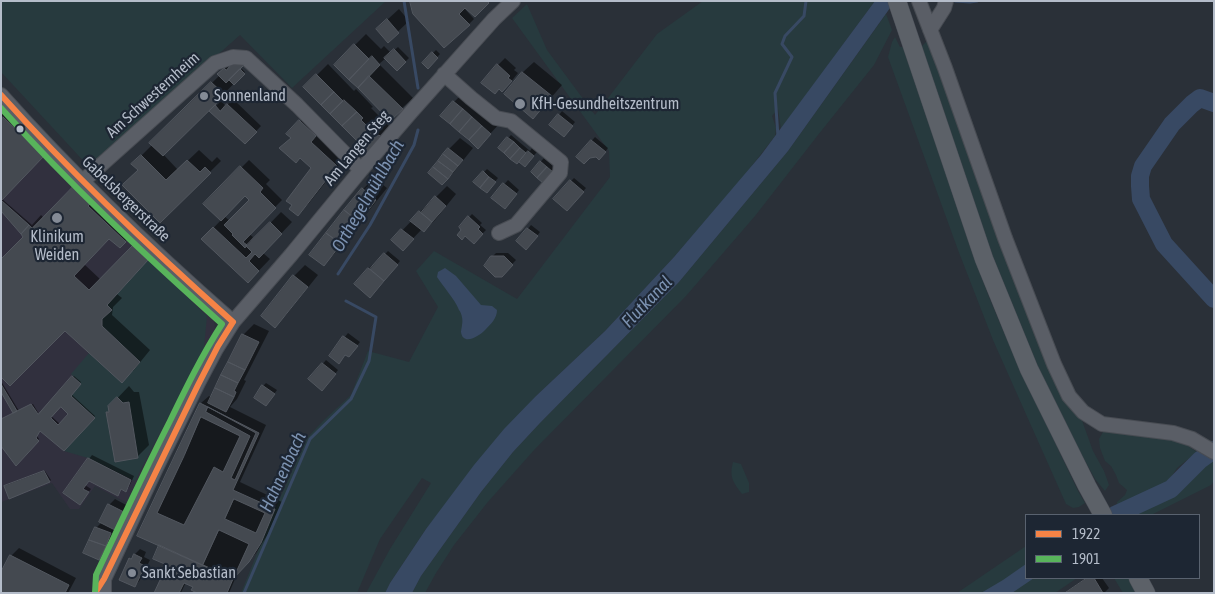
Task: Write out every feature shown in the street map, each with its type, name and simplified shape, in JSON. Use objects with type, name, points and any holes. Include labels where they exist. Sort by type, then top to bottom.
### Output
[{"type":"main road","points":[[897,1],[984,260],[1029,369],[1086,486],[1102,514]]},
{"type":"main road","points":[[1139,579],[1146,593]]},
{"type":"street","name":"Am Langen Steg","points":[[95,593],[104,586],[156,468],[199,381],[233,322],[444,74],[494,18],[513,1]]},
{"type":"street","points":[[930,30],[944,8],[946,1]]},
{"type":"street","points":[[919,2],[948,76],[1004,238],[1054,364],[1069,396],[1082,412],[1102,424],[1173,433],[1192,439],[1214,452]]},
{"type":"street","name":"Am Schwesternheim","points":[[82,181],[215,63],[233,57],[246,58],[297,105],[361,170]]},
{"type":"street","points":[[444,74],[496,118],[511,121],[561,162],[560,173],[516,225],[499,233]]},
{"type":"street","name":"Gabelsbergerstraße","points":[[1,95],[69,169],[150,247],[233,322]]},
{"type":"shaded area","name":"Klinikum Weiden","points":[[6,115],[214,318],[215,329],[129,504],[95,486],[79,509],[70,509],[52,483],[1,501],[1,119]]},
{"type":"green space","points":[[1,1],[386,1],[292,88],[240,35],[90,168],[1,72]]},
{"type":"green space","points":[[703,1],[875,1],[781,129],[778,109],[772,116],[776,128],[775,136],[740,181],[674,257],[605,331],[536,396],[426,529],[385,593],[366,593],[390,549],[431,483],[422,478],[380,539],[357,593],[241,593],[275,509],[307,438],[351,395],[368,351],[409,362],[438,307],[416,271],[434,251],[517,299],[610,177],[609,151],[512,18],[527,4],[547,50],[595,115],[657,34]]},
{"type":"green space","points":[[886,14],[892,30],[874,65],[755,216],[686,296],[535,449],[487,503],[454,545],[425,593],[412,593],[421,576],[481,492],[513,452],[679,282],[788,151]]},
{"type":"green space","points":[[895,37],[900,47],[903,47],[912,69],[978,269],[1032,395],[1085,503],[1079,507],[1073,508],[1066,504],[993,340],[958,250],[888,57]]},
{"type":"green space","points":[[928,40],[992,223],[1032,326],[1080,415],[1093,451],[1109,485],[1105,491],[1095,479],[1035,366],[997,275],[919,49]]},
{"type":"green space","points":[[148,260],[207,316],[204,348],[135,481],[88,458],[64,451],[95,418],[71,396],[81,384],[71,374],[89,353],[122,383],[140,362],[102,326],[102,319],[111,310],[107,305]],"holes":[[[117,397],[123,403],[129,402],[138,458],[115,461],[106,412],[109,412],[108,406]]]},
{"type":"green space","points":[[1116,428],[1181,441],[1197,452],[1177,468],[1170,479],[1152,491],[1117,506],[1117,502],[1125,495],[1127,490],[1119,483],[1111,466],[1105,461],[1099,439],[1103,432]]},
{"type":"green space","points":[[1210,459],[1214,460],[1214,481],[1211,485],[1153,514],[1135,514],[1180,490]]},
{"type":"green space","points":[[733,462],[741,464],[749,483],[749,492],[742,494],[734,483],[731,472]]},
{"type":"green space","points":[[1025,547],[1025,579],[1076,579],[1055,593],[957,593]]},
{"type":"green space","points":[[1115,579],[1131,579],[1138,593],[1123,593]]},
{"type":"water","name":"Flutkanal","points":[[875,1],[895,1],[788,151],[679,282],[513,452],[481,492],[421,576],[412,593],[385,593],[426,529],[474,465],[504,429],[605,331],[674,257],[761,155]]},
{"type":"water","points":[[445,268],[456,276],[481,305],[492,306],[497,310],[495,318],[490,325],[472,338],[465,339],[462,336],[461,313],[437,277],[438,272]]},
{"type":"water","points":[[1171,489],[1127,514],[1107,514]]},
{"type":"water","points":[[1025,565],[1025,579],[1033,579],[1012,593],[981,593]]},
{"type":"building","points":[[410,1],[487,1],[489,3],[475,17],[465,8],[459,14],[470,25],[444,48],[413,14]]},
{"type":"building","points":[[387,19],[399,33],[388,43],[376,29]]},
{"type":"building","points":[[354,44],[369,59],[349,80],[334,65]]},
{"type":"building","points":[[394,49],[406,62],[397,71],[384,58]]},
{"type":"building","points":[[432,52],[438,58],[428,69],[422,63]]},
{"type":"building","points":[[372,56],[380,65],[358,88],[349,80]]},
{"type":"building","points":[[235,61],[244,65],[226,83],[217,74],[224,68],[226,70]]},
{"type":"building","points":[[497,64],[510,76],[508,78],[512,81],[502,92],[499,89],[495,94],[481,83]]},
{"type":"building","points":[[240,69],[245,74],[234,85],[229,80]]},
{"type":"building","points":[[522,72],[552,96],[533,119],[504,94]]},
{"type":"building","points":[[316,74],[334,92],[321,105],[303,87]]},
{"type":"building","points":[[369,76],[403,109],[390,121],[358,88]]},
{"type":"building","points":[[211,82],[225,95],[163,156],[149,143]]},
{"type":"building","points":[[334,92],[343,101],[330,114],[321,105]]},
{"type":"building","points":[[344,100],[357,112],[342,126],[330,114]]},
{"type":"building","points":[[453,101],[463,109],[450,124],[440,116]]},
{"type":"building","points":[[227,104],[257,132],[245,144],[209,111],[215,105],[220,111]]},
{"type":"building","points":[[463,109],[472,117],[459,132],[450,124]]},
{"type":"building","points":[[357,112],[363,118],[361,120],[377,136],[381,137],[367,151],[342,126]]},
{"type":"building","points":[[558,114],[573,126],[564,137],[549,125]]},
{"type":"building","points":[[3,117],[44,156],[1,201],[1,119]]},
{"type":"building","points":[[472,117],[482,126],[469,140],[459,132]]},
{"type":"building","points":[[299,120],[316,136],[311,142],[337,166],[298,216],[289,209],[292,205],[286,201],[311,168],[300,158],[296,163],[279,148],[291,138],[286,134]]},
{"type":"building","points":[[482,126],[491,134],[478,149],[469,140]]},
{"type":"building","points":[[507,137],[514,142],[504,153],[498,148]]},
{"type":"building","points":[[591,140],[606,152],[599,160],[596,157],[590,158],[584,164],[576,157]]},
{"type":"building","points":[[514,142],[520,148],[510,159],[504,153]]},
{"type":"building","points":[[448,148],[463,160],[458,166],[443,154]]},
{"type":"building","points":[[520,148],[526,153],[517,164],[510,159]]},
{"type":"building","points":[[528,151],[534,156],[525,167],[519,162]]},
{"type":"building","points":[[443,154],[458,166],[453,172],[438,161]]},
{"type":"building","points":[[141,155],[166,180],[187,160],[200,172],[205,167],[211,173],[160,223],[122,185],[138,170],[131,164]]},
{"type":"building","points":[[438,161],[453,172],[448,179],[433,167]]},
{"type":"building","points":[[540,161],[547,167],[537,178],[531,172]]},
{"type":"building","points":[[240,166],[263,188],[260,192],[276,208],[243,242],[247,245],[245,248],[224,225],[249,200],[245,196],[221,221],[203,204]]},
{"type":"building","points":[[433,167],[448,179],[442,185],[428,173]]},
{"type":"building","points":[[547,167],[553,172],[543,183],[537,178]]},
{"type":"building","points":[[483,171],[489,177],[480,188],[473,182]]},
{"type":"building","points":[[489,177],[496,182],[487,193],[480,188]]},
{"type":"building","points":[[570,180],[584,192],[567,211],[553,199]]},
{"type":"building","points":[[503,183],[517,194],[505,209],[491,198]]},
{"type":"building","name":"Klinikum Weiden","points":[[73,187],[90,204],[88,206],[126,242],[120,248],[109,239],[74,276],[89,290],[133,245],[148,260],[107,305],[112,310],[102,319],[102,326],[140,362],[122,383],[65,331],[10,386],[1,377],[1,259],[23,237],[21,234],[29,225],[32,228]]},
{"type":"building","points":[[362,188],[376,200],[359,222],[344,210]]},
{"type":"building","points":[[435,196],[446,206],[432,222],[421,213]]},
{"type":"building","points":[[1,201],[29,225],[21,234],[1,211]]},
{"type":"building","points":[[344,210],[359,222],[341,244],[326,233]]},
{"type":"building","points":[[419,211],[432,222],[424,232],[410,221]]},
{"type":"building","points":[[468,216],[480,227],[478,229],[483,234],[474,244],[465,236],[462,240],[457,235],[461,230],[459,227]]},
{"type":"building","points":[[270,222],[282,234],[259,258],[255,254],[249,261],[259,271],[248,283],[201,239],[213,227],[246,258],[252,252],[246,246]]},
{"type":"building","points":[[527,228],[538,236],[526,250],[516,241]]},
{"type":"building","points":[[401,229],[414,239],[403,251],[391,240]]},
{"type":"building","points":[[326,233],[341,244],[324,266],[309,255]]},
{"type":"building","points":[[384,253],[398,265],[384,281],[370,269]]},
{"type":"building","points":[[491,256],[504,256],[513,265],[502,277],[495,277],[484,266]]},
{"type":"building","points":[[368,268],[384,281],[370,298],[354,284]]},
{"type":"building","points":[[293,275],[308,287],[275,328],[261,316]]},
{"type":"building","points":[[242,334],[259,342],[245,370],[228,362]]},
{"type":"building","points":[[343,336],[358,346],[349,357],[345,355],[339,364],[329,356]]},
{"type":"building","points":[[228,362],[245,370],[238,383],[221,375]]},
{"type":"building","points":[[322,363],[336,374],[322,391],[308,379]]},
{"type":"building","points":[[221,375],[238,383],[234,391],[236,392],[234,397],[215,388]]},
{"type":"building","points":[[72,376],[81,384],[71,396],[95,418],[64,451],[40,431],[36,438],[39,441],[16,466],[1,446],[1,419],[31,404],[38,414]],"holes":[[[61,407],[68,414],[58,425],[51,418]]]},
{"type":"building","points":[[1,384],[17,411],[13,413],[1,392]]},
{"type":"building","points":[[262,385],[275,394],[266,406],[254,398]]},
{"type":"building","points":[[215,388],[234,397],[226,412],[208,403]]},
{"type":"building","points":[[117,397],[123,403],[129,402],[138,458],[115,462],[106,412],[109,412],[108,406]]},
{"type":"building","points":[[200,403],[259,433],[233,490],[275,509],[261,543],[249,562],[233,579],[137,536]]},
{"type":"building","points":[[208,407],[256,433],[235,480],[231,478],[250,436],[206,412]]},
{"type":"building","points":[[201,417],[240,436],[223,472],[214,467],[184,525],[157,513]]},
{"type":"building","points":[[88,458],[131,480],[126,492],[121,489],[118,496],[89,481],[83,489],[89,492],[80,505],[63,493]]},
{"type":"building","points":[[44,471],[50,482],[9,499],[4,486]]},
{"type":"building","points":[[234,499],[265,513],[256,533],[225,519]]},
{"type":"building","points":[[108,504],[124,512],[115,530],[99,522]]},
{"type":"building","points":[[95,527],[111,533],[106,546],[89,540]]},
{"type":"building","points":[[219,530],[249,544],[233,579],[203,565]]},
{"type":"building","points":[[89,540],[106,546],[99,560],[83,553]]},
{"type":"building","points":[[159,545],[233,579],[227,593],[197,593],[191,590],[193,587],[184,583],[179,593],[154,593],[167,565],[153,559]]},
{"type":"building","name":"Sankt Sebastian","points":[[134,554],[142,558],[139,563],[145,566],[135,587],[119,580],[129,558],[131,559]]},
{"type":"building","points":[[10,555],[69,585],[65,593],[1,593],[1,572]]},
{"type":"building","points":[[1086,579],[1095,579],[1103,593],[1065,593]]},
{"type":"waterway","name":"Orthegelmühlbach","points":[[404,1],[418,88]]},
{"type":"waterway","points":[[778,137],[775,93],[792,57],[782,44],[785,36],[804,16],[806,1]]},
{"type":"waterway","points":[[955,1],[977,1]]},
{"type":"waterway","points":[[1214,103],[1200,98],[1192,104],[1172,124],[1143,166],[1140,176],[1141,199],[1164,244],[1214,299]]},
{"type":"waterway","name":"Orthegelmühlbach","points":[[338,274],[370,225],[414,145],[418,130]]},
{"type":"waterway","name":"Hahnenbach","points":[[244,593],[310,439],[351,399],[369,361],[376,317],[346,301]]},
{"type":"waterway","points":[[1117,514],[1171,489],[1200,460],[1214,450]]},
{"type":"transit line","name":"1922","points":[[1,95],[114,212],[233,322]]},
{"type":"transit line","name":"1901","points":[[1,108],[108,219],[222,324],[188,384],[123,517],[96,575],[95,593]]},
{"type":"transit line","name":"1922","points":[[95,593],[104,579],[198,385],[233,322]]},
{"type":"place","name":"Sonnenland","points":[[204,96]]},
{"type":"place","name":"KfH-Gesundheitszentrum","points":[[520,104]]},
{"type":"place","name":"Klinikum Weiden","points":[[57,218]]},
{"type":"place","name":"Sankt Sebastian","points":[[132,573]]}]
